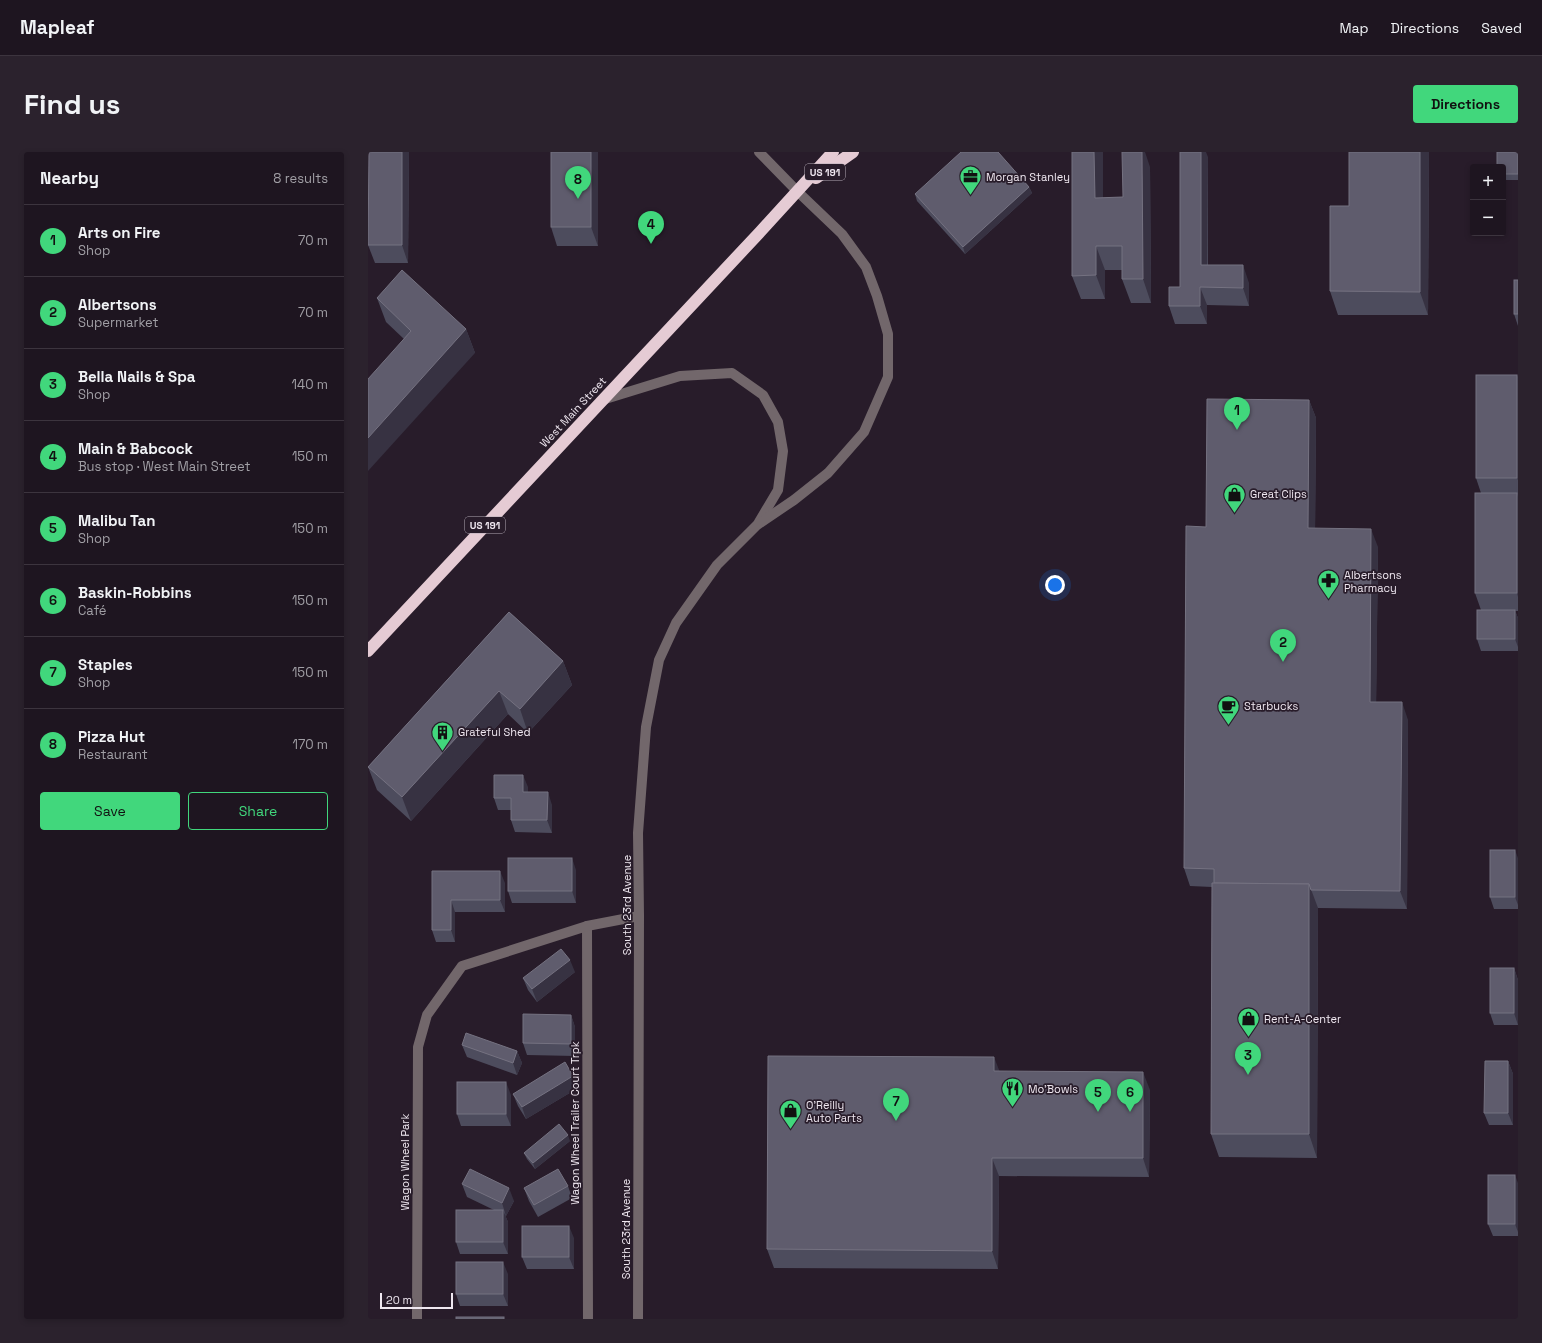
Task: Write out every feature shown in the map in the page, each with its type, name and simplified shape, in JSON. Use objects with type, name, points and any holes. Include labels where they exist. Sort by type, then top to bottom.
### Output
[{"type":"highway","name":"West Main Street","points":[[368,651],[833,152]]},
{"type":"highway","name":"West Main Street","points":[[797,191],[853,152]]},
{"type":"street","name":"South 23rd Avenue","points":[[638,1319],[638,833],[646,727],[659,660],[676,623],[716,565],[757,525],[794,500],[828,473],[864,432],[888,377],[888,334],[877,296],[866,267],[842,234],[759,152]]},
{"type":"street","name":"South 23rd Avenue","points":[[602,400],[680,376],[732,373],[763,395],[778,422],[783,451],[778,490],[757,525]]},
{"type":"street","points":[[587,926],[639,916]]},
{"type":"street","name":"Wagon Wheel Park","points":[[417,1319],[418,1047],[427,1015],[462,966],[587,926]]},
{"type":"street","name":"Wagon Wheel Trailer Court Trpk","points":[[587,926],[588,1319]]},
{"type":"building","points":[[369,152],[402,152],[402,245],[368,245]]},
{"type":"building","points":[[551,152],[591,152],[591,227],[551,227]]},
{"type":"building","points":[[961,152],[998,152],[1029,187],[963,247],[915,194]]},
{"type":"building","points":[[1072,152],[1094,152],[1095,198],[1123,197],[1122,152],[1142,152],[1143,279],[1122,279],[1122,246],[1096,246],[1096,275],[1072,276]]},
{"type":"building","points":[[1180,152],[1201,152],[1201,265],[1243,265],[1243,288],[1200,287],[1200,306],[1169,306],[1169,287],[1180,287]]},
{"type":"building","points":[[1349,152],[1420,152],[1420,292],[1330,291],[1330,206],[1349,206]]},
{"type":"building","points":[[1497,152],[1518,152],[1518,174],[1506,174],[1506,164],[1497,164]]},
{"type":"building","points":[[402,270],[466,329],[368,438],[368,379],[411,331],[377,298]]},
{"type":"building","points":[[1514,280],[1518,280],[1518,314],[1514,314]]},
{"type":"building","points":[[1476,375],[1517,375],[1517,478],[1476,478]]},
{"type":"building","points":[[1207,399],[1309,400],[1308,528],[1371,529],[1370,702],[1402,702],[1400,891],[1311,890],[1309,884],[1214,883],[1214,869],[1184,868],[1186,526],[1206,527]]},
{"type":"building","points":[[1475,493],[1517,493],[1517,593],[1475,593]]},
{"type":"building","points":[[1477,610],[1515,610],[1515,639],[1477,639]]},
{"type":"building","points":[[509,612],[563,661],[520,709],[499,691],[402,797],[368,767]]},
{"type":"building","points":[[494,775],[523,775],[523,792],[548,792],[547,820],[511,820],[511,798],[494,798]]},
{"type":"building","points":[[1490,850],[1515,850],[1515,897],[1490,897]]},
{"type":"building","points":[[508,858],[572,858],[572,891],[508,891]]},
{"type":"building","points":[[432,871],[500,871],[500,900],[451,900],[451,930],[432,930]]},
{"type":"building","points":[[1212,883],[1309,884],[1309,1134],[1211,1134]]},
{"type":"building","points":[[561,949],[570,960],[532,989],[523,978]]},
{"type":"building","points":[[1490,968],[1514,968],[1514,1013],[1490,1013]]},
{"type":"building","points":[[523,1014],[571,1015],[571,1044],[523,1043]]},
{"type":"building","points":[[466,1033],[517,1051],[513,1063],[462,1045]]},
{"type":"building","points":[[768,1056],[994,1057],[994,1071],[1143,1072],[1143,1158],[992,1158],[992,1251],[767,1249]]},
{"type":"building","points":[[1485,1061],[1508,1061],[1508,1113],[1484,1113]]},
{"type":"building","points":[[565,1062],[573,1076],[522,1107],[513,1094]]},
{"type":"building","points":[[457,1082],[506,1082],[506,1114],[457,1114]]},
{"type":"building","points":[[559,1124],[568,1135],[533,1163],[524,1153]]},
{"type":"building","points":[[470,1169],[509,1188],[502,1203],[462,1184]]},
{"type":"building","points":[[558,1169],[568,1186],[534,1205],[524,1188]]},
{"type":"building","points":[[1488,1175],[1515,1175],[1515,1224],[1488,1224]]},
{"type":"building","points":[[456,1210],[503,1210],[503,1242],[456,1242]]},
{"type":"building","points":[[522,1226],[569,1226],[569,1257],[522,1257]]},
{"type":"building","points":[[456,1262],[503,1262],[503,1294],[456,1294]]},
{"type":"building","points":[[456,1317],[504,1317],[504,1319],[456,1319]]},
{"type":"place","name":"Morgan Stanley","points":[[971,196]]},
{"type":"place","name":"Pizza Hut","points":[[578,199]]},
{"type":"place","name":"Main & Babcock","points":[[651,244]]},
{"type":"place","name":"Arts on Fire","points":[[1237,430]]},
{"type":"place","name":"Great Clips","points":[[1235,514]]},
{"type":"place","name":"Albertsons Pharmacy","points":[[1328,600]]},
{"type":"place","name":"Albertsons","points":[[1283,662]]},
{"type":"place","name":"Starbucks","points":[[1229,726]]},
{"type":"place","name":"Grateful Shed","points":[[442,752]]},
{"type":"place","name":"Rent-A-Center","points":[[1249,1038]]},
{"type":"place","name":"Bella Nails & Spa","points":[[1248,1075]]},
{"type":"place","name":"Mo'Bowls","points":[[1012,1108]]},
{"type":"place","name":"Malibu Tan","points":[[1098,1112]]},
{"type":"place","name":"Baskin-Robbins","points":[[1130,1112]]},
{"type":"place","name":"Staples","points":[[896,1121]]},
{"type":"place","name":"O'Reilly Auto Parts","points":[[791,1130]]}]
